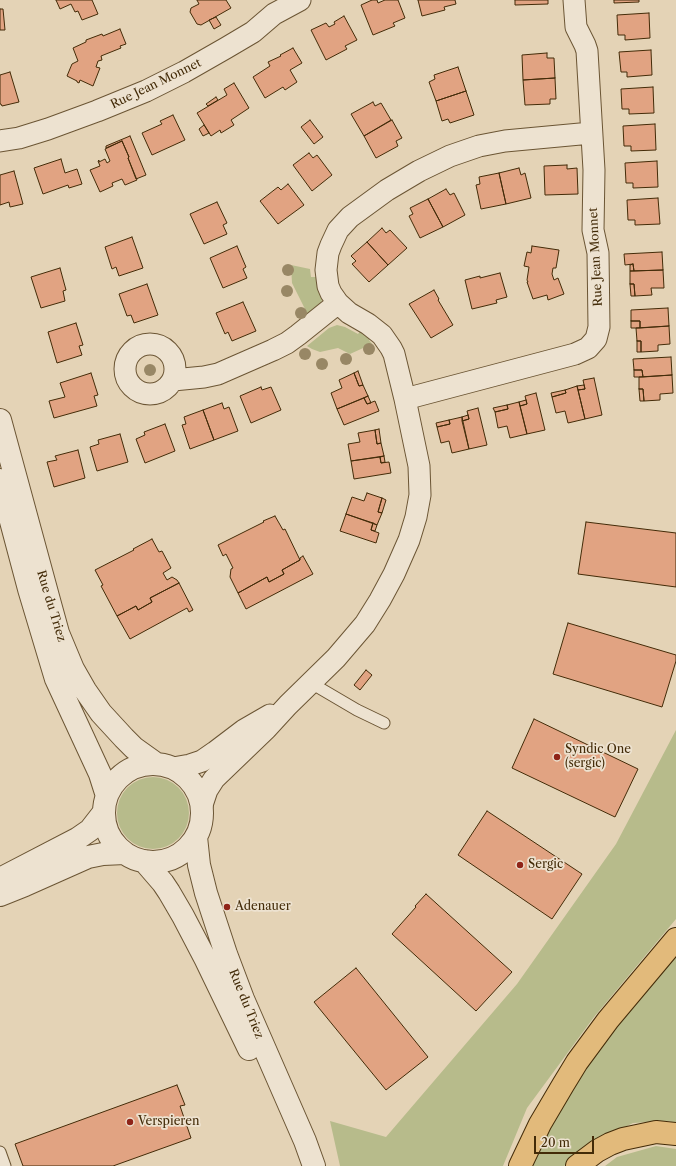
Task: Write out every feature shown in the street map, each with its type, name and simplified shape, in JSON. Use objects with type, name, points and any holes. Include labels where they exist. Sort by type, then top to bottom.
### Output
[{"type":"highway","points":[[520,1166],[540,1124],[577,1062],[608,1020],[676,939]]},
{"type":"highway","points":[[577,1166],[597,1151],[623,1139],[656,1132],[676,1134]]},
{"type":"street","name":"Rue Jean Monnet","points":[[0,141],[36,133],[97,112],[146,91],[238,42],[260,27],[271,7],[300,0]]},
{"type":"street","name":"Rue Jean Monnet","points":[[405,399],[575,354],[588,348],[596,339],[599,327],[598,253],[594,230],[594,170],[587,51],[576,27],[574,0]]},
{"type":"street","points":[[202,805],[207,790],[214,779],[266,730],[288,705],[336,658],[365,624],[388,586],[400,562],[416,517],[420,495],[419,466],[394,354],[387,341],[376,329],[349,313],[338,303],[331,293],[326,278],[326,262],[331,245],[338,230],[350,218],[387,190],[410,175],[459,153],[479,146],[505,140],[591,133]]},
{"type":"street","points":[[173,380],[218,374],[273,350],[287,343],[338,303]]},
{"type":"street","name":"Rue du Triez","points":[[0,420],[41,576],[58,633],[70,663],[85,690],[101,713],[134,748],[164,766]]},
{"type":"street","name":"Rue du Triez","points":[[0,480],[29,589],[56,679],[100,774],[105,804]]},
{"type":"street","points":[[0,879],[77,839],[90,830],[105,804],[114,782],[126,772],[140,765],[190,765],[202,761],[244,730],[288,705]]},
{"type":"street","points":[[0,895],[25,886],[88,857],[103,854],[159,861],[173,858],[186,849],[199,831],[202,818],[202,805],[198,792],[190,780],[179,771],[164,766]]},
{"type":"street","points":[[105,804],[106,826],[111,838],[120,849],[134,857]]},
{"type":"street","name":"Rue du Triez","points":[[196,837],[199,865],[206,893],[226,954],[243,999],[290,1106],[314,1166]]},
{"type":"street","name":"Rue du Triez","points":[[134,857],[157,875],[169,892],[206,960],[278,1113],[299,1166]]},
{"type":"lane","points":[[311,683],[357,710],[384,723]]},
{"type":"lane","points":[[0,1152],[5,1166]]},
{"type":"green space","points":[[291,265],[310,269],[311,277],[320,277],[323,297],[321,303],[309,317],[292,283]]},
{"type":"green space","points":[[337,325],[345,327],[358,334],[362,329],[373,336],[369,340],[372,344],[350,354],[338,348],[320,352],[307,346],[329,328]]},
{"type":"green space","points":[[676,730],[676,919],[594,1017],[527,1108],[503,1166],[340,1166],[330,1121],[386,1137],[517,984],[616,844]]},
{"type":"green space","points":[[153,777],[173,783],[183,793],[189,813],[183,833],[173,843],[153,849],[133,843],[123,833],[117,813],[123,793],[133,783]]},
{"type":"green space","points":[[676,951],[676,1123],[667,1121],[633,1123],[592,1144],[564,1166],[532,1166],[536,1153],[585,1069],[641,994]]},
{"type":"green space","points":[[656,1146],[676,1149],[676,1166],[605,1166],[617,1157]]},
{"type":"building","points":[[56,0],[92,0],[98,14],[82,20],[78,11],[75,12],[71,4],[60,9]]},
{"type":"building","points":[[197,0],[226,0],[231,8],[201,25],[197,24],[190,12],[191,8],[199,4]]},
{"type":"building","points":[[372,0],[377,0],[378,3],[385,0],[398,0],[405,18],[393,23],[395,26],[373,35],[361,5]]},
{"type":"building","points":[[418,0],[455,0],[456,4],[444,7],[445,10],[422,16]]},
{"type":"building","points":[[515,0],[548,0],[548,4],[515,5]]},
{"type":"building","points":[[614,0],[639,0],[639,2],[614,3]]},
{"type":"building","points":[[0,9],[3,9],[5,30],[0,30]]},
{"type":"building","points":[[649,13],[650,38],[625,40],[625,35],[618,35],[617,15]]},
{"type":"building","points":[[344,16],[357,40],[345,46],[347,49],[326,60],[311,30],[326,23],[329,27]]},
{"type":"building","points":[[216,17],[221,25],[214,29],[209,20]]},
{"type":"building","points":[[120,29],[126,44],[120,46],[121,48],[101,56],[102,60],[98,61],[96,67],[100,68],[93,86],[80,80],[79,83],[67,76],[72,64],[78,61],[73,48],[86,42],[86,40],[102,34],[103,36]]},
{"type":"building","points":[[293,48],[302,63],[290,70],[297,82],[285,90],[283,87],[265,98],[253,77],[270,66],[268,62]]},
{"type":"building","points":[[651,50],[652,75],[627,77],[627,72],[621,72],[619,52]]},
{"type":"building","points":[[547,53],[547,58],[554,58],[555,78],[523,80],[522,55]]},
{"type":"building","points":[[458,67],[466,91],[436,101],[429,82],[435,79],[434,75]]},
{"type":"building","points":[[10,72],[19,102],[2,106],[0,104],[0,75]]},
{"type":"building","points":[[555,78],[556,99],[550,99],[550,104],[525,105],[523,80]]},
{"type":"building","points":[[234,83],[249,108],[231,120],[234,125],[221,133],[220,130],[211,136],[197,113],[227,95],[224,89]]},
{"type":"building","points":[[653,87],[654,113],[629,114],[629,109],[622,109],[621,89]]},
{"type":"building","points":[[466,91],[474,115],[450,123],[448,119],[442,121],[436,101]]},
{"type":"building","points":[[216,97],[218,100],[208,106],[206,104]]},
{"type":"building","points":[[373,102],[375,106],[381,103],[391,120],[364,136],[351,114]]},
{"type":"building","points":[[173,115],[185,140],[152,155],[142,133],[162,124],[160,121]]},
{"type":"building","points":[[310,120],[323,137],[314,144],[301,127]]},
{"type":"building","points":[[392,120],[402,138],[396,141],[398,146],[376,158],[364,136]]},
{"type":"building","points":[[655,124],[656,150],[631,151],[631,146],[624,146],[623,126]]},
{"type":"building","points":[[204,125],[209,133],[203,136],[199,129]]},
{"type":"building","points":[[130,136],[146,175],[136,179],[122,141],[106,148],[106,146]]},
{"type":"building","points":[[122,141],[137,180],[125,185],[122,179],[112,183],[113,186],[100,192],[90,170],[100,166],[98,161],[99,160],[99,162],[105,159],[107,163],[110,161],[105,149]]},
{"type":"building","points":[[309,153],[313,158],[317,155],[332,175],[312,191],[293,165]]},
{"type":"building","points":[[61,159],[65,173],[77,169],[82,184],[69,188],[68,185],[43,194],[34,168]]},
{"type":"building","points":[[657,161],[658,187],[633,188],[633,183],[626,183],[625,163]]},
{"type":"building","points":[[567,165],[567,169],[577,168],[578,194],[545,195],[544,166]]},
{"type":"building","points":[[519,168],[521,175],[525,173],[531,198],[506,204],[499,173]]},
{"type":"building","points":[[14,171],[23,204],[10,207],[9,202],[0,205],[0,175]]},
{"type":"building","points":[[499,173],[506,204],[481,209],[476,185],[480,184],[479,177]]},
{"type":"building","points":[[288,184],[304,205],[278,224],[260,201],[278,187],[281,190]]},
{"type":"building","points":[[446,189],[450,195],[454,193],[465,215],[443,227],[428,199]]},
{"type":"building","points":[[658,198],[660,224],[635,225],[635,220],[628,220],[627,200]]},
{"type":"building","points":[[428,199],[443,227],[420,238],[409,216],[413,214],[410,208]]},
{"type":"building","points":[[217,202],[227,223],[223,225],[227,234],[204,244],[190,214]]},
{"type":"building","points":[[382,228],[386,233],[390,230],[407,248],[388,265],[367,242]]},
{"type":"building","points":[[132,237],[143,268],[119,276],[116,267],[112,269],[105,247]]},
{"type":"building","points":[[367,242],[388,265],[369,282],[352,264],[356,261],[351,256]]},
{"type":"building","points":[[237,246],[246,267],[243,269],[247,278],[223,288],[210,258]]},
{"type":"building","points":[[532,246],[559,250],[556,268],[553,268],[552,274],[554,280],[558,278],[564,294],[548,300],[547,295],[533,299],[527,282],[529,267],[524,266],[527,252],[531,253]]},
{"type":"building","points":[[662,252],[663,270],[634,271],[633,264],[625,265],[624,254]]},
{"type":"building","points":[[633,264],[634,271],[630,271],[630,265]]},
{"type":"building","points":[[60,268],[66,290],[63,291],[65,301],[41,308],[31,277]]},
{"type":"building","points":[[663,270],[664,288],[651,288],[652,295],[635,296],[634,284],[630,284],[630,271]]},
{"type":"building","points":[[500,273],[507,297],[496,300],[497,303],[472,309],[465,280]]},
{"type":"building","points":[[147,284],[158,315],[134,323],[131,315],[127,316],[119,294]]},
{"type":"building","points":[[630,284],[634,284],[635,296],[631,296]]},
{"type":"building","points":[[434,290],[439,299],[438,300],[453,325],[431,338],[409,304]]},
{"type":"building","points":[[243,302],[256,331],[232,341],[228,332],[225,334],[216,313]]},
{"type":"building","points":[[668,308],[669,326],[640,328],[640,321],[631,321],[631,310]]},
{"type":"building","points":[[631,321],[640,321],[640,328],[631,328]]},
{"type":"building","points":[[76,323],[83,345],[79,346],[82,355],[57,363],[48,332]]},
{"type":"building","points":[[669,326],[670,344],[658,345],[658,351],[641,352],[641,341],[637,341],[636,328]]},
{"type":"building","points":[[637,341],[641,341],[641,352],[637,352]]},
{"type":"building","points":[[671,357],[672,375],[643,377],[642,370],[634,370],[633,359]]},
{"type":"building","points":[[634,370],[642,370],[643,377],[634,377]]},
{"type":"building","points":[[358,371],[363,385],[359,386],[354,373]]},
{"type":"building","points":[[91,373],[98,395],[94,396],[97,406],[54,418],[49,401],[65,397],[60,383]]},
{"type":"building","points":[[354,373],[359,386],[363,385],[368,396],[337,409],[331,393],[342,388],[339,380]]},
{"type":"building","points":[[672,375],[673,393],[660,394],[660,400],[644,401],[643,389],[639,389],[639,377]]},
{"type":"building","points":[[594,378],[602,415],[585,419],[578,390],[585,389],[583,380]]},
{"type":"building","points":[[584,385],[585,389],[578,390],[577,386]]},
{"type":"building","points":[[577,386],[585,419],[568,423],[565,411],[556,413],[552,397],[566,393],[565,390]]},
{"type":"building","points":[[261,387],[262,390],[271,387],[281,410],[251,423],[240,396]]},
{"type":"building","points":[[639,389],[643,389],[644,401],[640,401]]},
{"type":"building","points":[[565,390],[566,393],[552,397],[551,393]]},
{"type":"building","points":[[536,393],[545,430],[527,434],[520,406],[527,404],[525,396]]},
{"type":"building","points":[[368,396],[371,403],[367,404],[364,398]]},
{"type":"building","points":[[364,398],[367,404],[375,401],[379,411],[344,425],[337,409]]},
{"type":"building","points":[[526,400],[527,404],[520,406],[519,402]]},
{"type":"building","points":[[519,402],[527,434],[510,438],[507,426],[498,428],[495,412],[508,409],[507,405]]},
{"type":"building","points":[[222,403],[224,409],[229,407],[238,431],[214,440],[203,410]]},
{"type":"building","points":[[507,405],[508,409],[495,412],[493,408]]},
{"type":"building","points":[[478,408],[487,445],[469,449],[462,421],[469,419],[467,411]]},
{"type":"building","points":[[203,410],[214,440],[190,449],[182,425],[186,424],[184,417]]},
{"type":"building","points":[[468,415],[469,419],[462,421],[462,417]]},
{"type":"building","points":[[462,417],[469,449],[452,453],[449,441],[441,443],[437,427],[450,424],[449,420]]},
{"type":"building","points":[[449,420],[450,424],[437,427],[436,423]]},
{"type":"building","points":[[165,424],[175,451],[145,463],[136,439],[145,435],[144,432]]},
{"type":"building","points":[[379,429],[381,443],[377,444],[375,430]]},
{"type":"building","points":[[375,430],[377,444],[381,443],[384,456],[351,461],[348,444],[360,442],[358,433]]},
{"type":"building","points":[[120,434],[128,462],[97,471],[90,447],[99,444],[98,440]]},
{"type":"building","points":[[78,450],[85,478],[54,487],[47,462],[57,460],[55,456]]},
{"type":"building","points":[[384,456],[385,462],[381,463],[380,457]]},
{"type":"building","points":[[380,457],[381,463],[389,462],[391,473],[354,479],[351,461]]},
{"type":"building","points":[[367,493],[382,498],[378,512],[382,513],[377,525],[346,514],[352,497],[364,501]]},
{"type":"building","points":[[382,498],[386,500],[382,513],[378,512]]},
{"type":"building","points":[[346,514],[373,523],[371,530],[379,533],[376,543],[340,531]]},
{"type":"building","points":[[275,516],[283,530],[285,529],[300,560],[282,570],[284,574],[269,582],[267,577],[238,593],[230,577],[231,569],[233,568],[226,554],[223,556],[218,545]]},
{"type":"building","points":[[586,522],[676,533],[676,587],[578,574]]},
{"type":"building","points":[[373,523],[377,525],[375,531],[371,530]]},
{"type":"building","points":[[152,539],[159,552],[162,551],[171,568],[163,573],[167,580],[172,577],[179,583],[150,598],[152,602],[138,610],[136,606],[117,616],[101,586],[103,585],[95,570]]},
{"type":"building","points":[[303,556],[313,574],[246,609],[238,593],[267,577],[269,582],[284,574],[282,570],[300,560]]},
{"type":"building","points":[[179,583],[193,610],[189,612],[187,608],[130,639],[117,616],[136,606],[138,610],[152,602],[150,598]]},
{"type":"building","points":[[568,623],[676,655],[676,661],[662,707],[553,674]]},
{"type":"building","points":[[366,670],[372,675],[360,690],[354,685]]},
{"type":"building","points":[[534,719],[638,769],[615,817],[512,768]]},
{"type":"building","name":"Sergic","points":[[487,811],[582,874],[552,919],[458,855]]},
{"type":"building","points":[[426,894],[512,972],[476,1011],[392,934]]},
{"type":"building","points":[[356,968],[428,1057],[386,1090],[314,1002]]},
{"type":"building","name":"Verspieren","points":[[177,1085],[185,1105],[180,1106],[191,1138],[113,1166],[23,1166],[15,1144]]},
{"type":"place","name":"Syndic One (sergic)","points":[[557,757]]},
{"type":"place","name":"Sergic","points":[[520,865]]},
{"type":"place","name":"Adenauer","points":[[227,907]]},
{"type":"place","name":"Verspieren","points":[[130,1122]]}]
